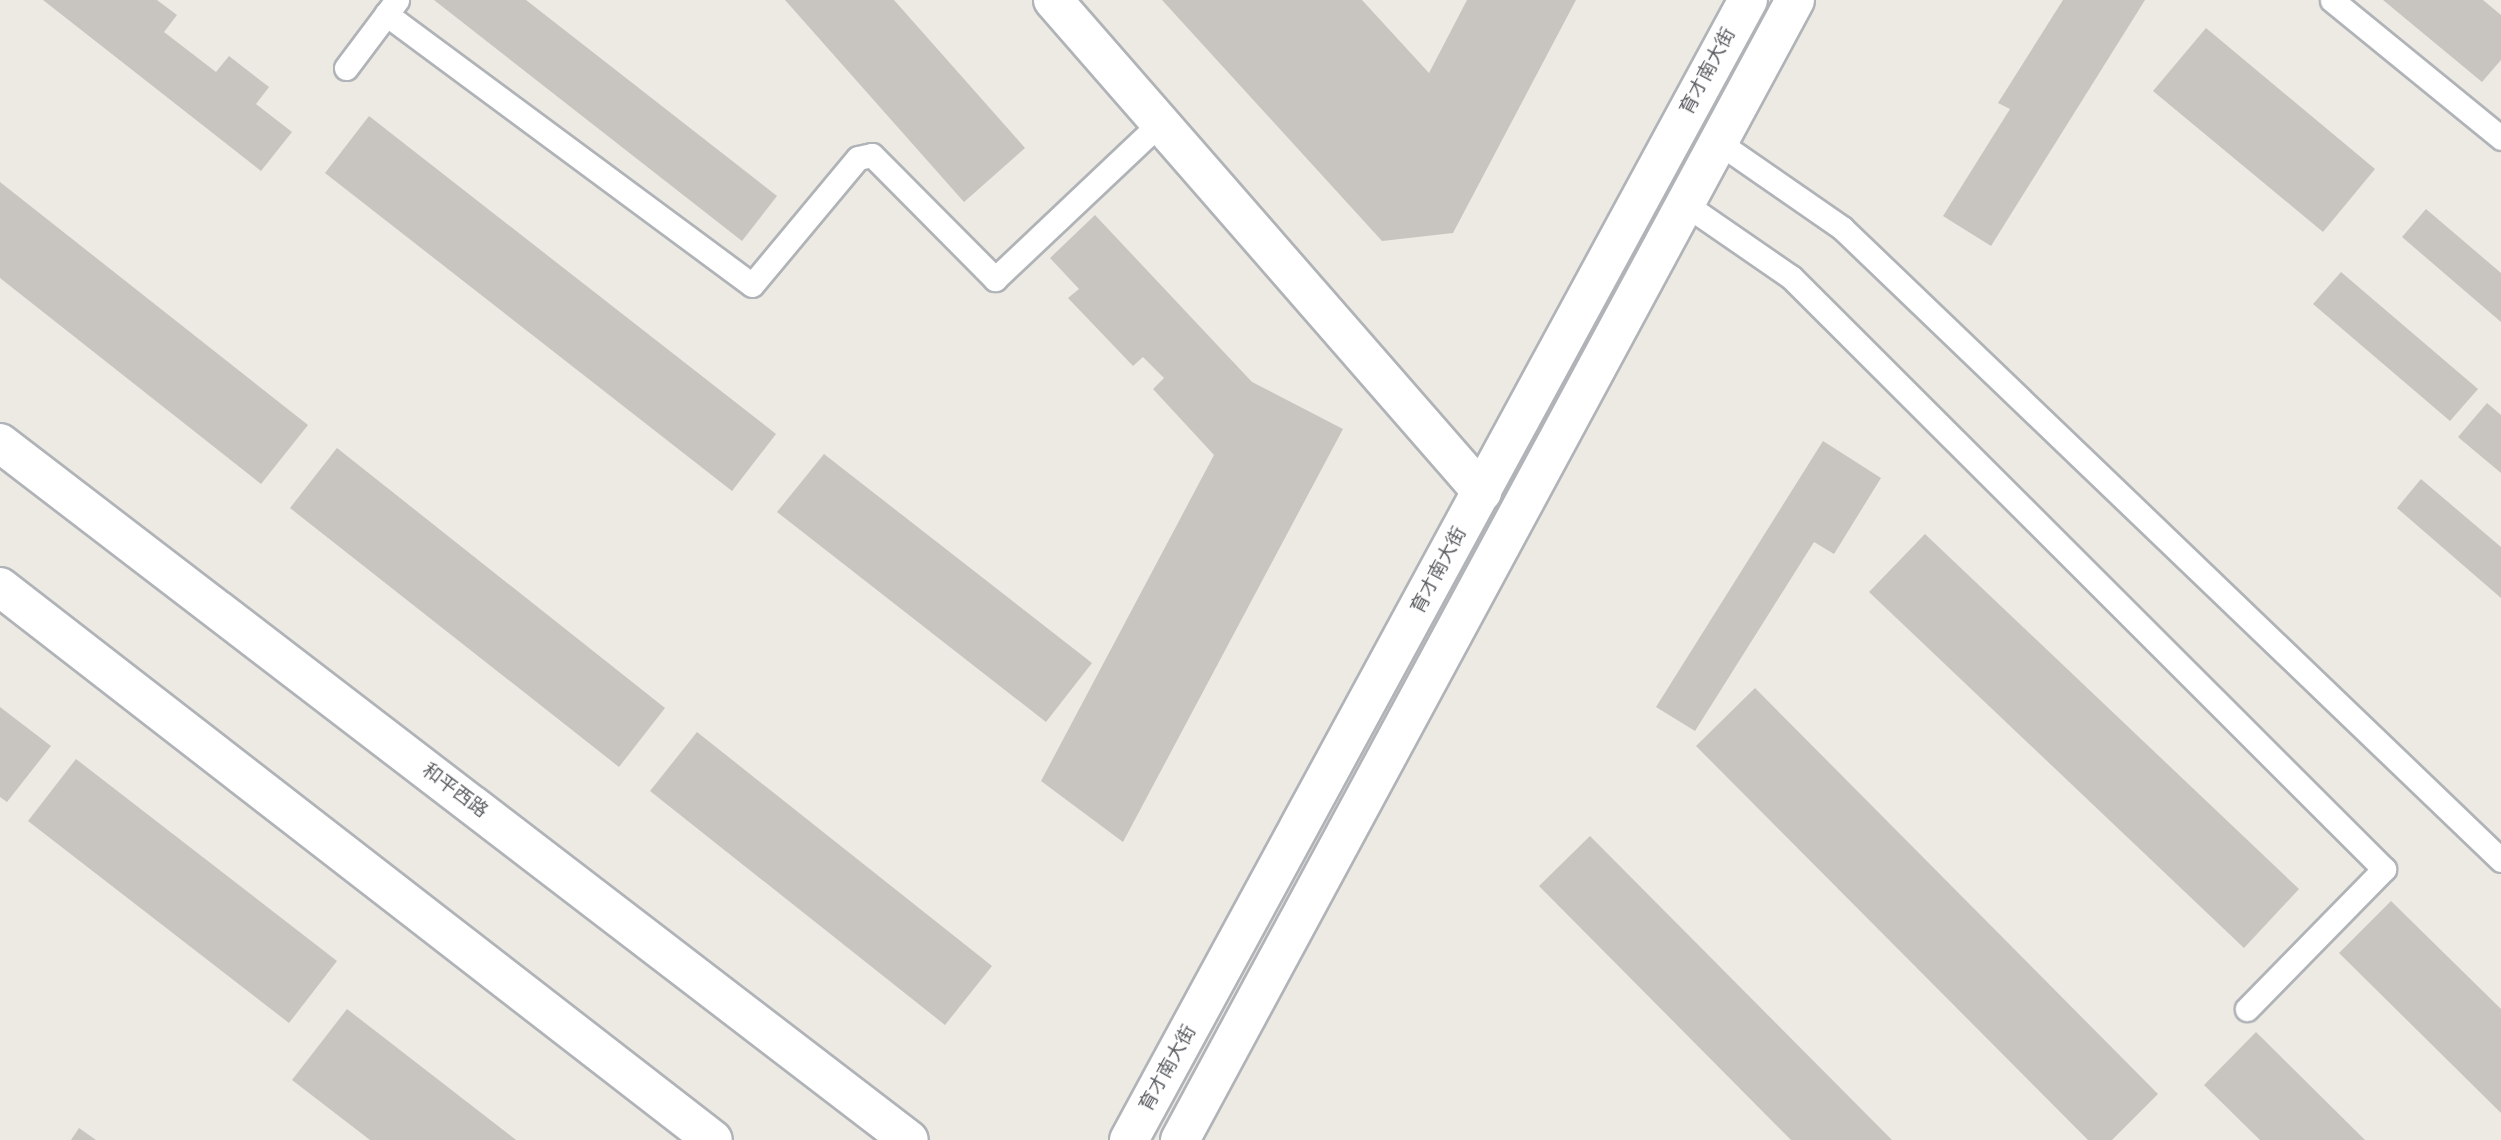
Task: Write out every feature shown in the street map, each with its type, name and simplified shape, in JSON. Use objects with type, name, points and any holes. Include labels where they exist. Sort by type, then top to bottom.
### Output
[{"type":"main road","points":[[1053,0],[1482,492]]},
{"type":"main road","name":"育才南大街","points":[[1129,1140],[1748,0]]},
{"type":"main road","points":[[1180,1140],[1795,0]]},
{"type":"main road","name":"和平西路","points":[[0,443],[909,1140]]},
{"type":"main road","points":[[0,587],[713,1140]]},
{"type":"lane","points":[[2332,0],[2501,138]]},
{"type":"lane","points":[[346,68],[392,7],[752,285],[858,158],[872,155],[995,279],[1160,123]]},
{"type":"lane","points":[[1718,142],[1842,228],[2501,859]]},
{"type":"lane","points":[[1685,204],[1801,287],[2384,869],[2247,1009]]},
{"type":"building","points":[[43,0],[157,0],[177,15],[164,32],[216,72],[229,56],[269,87],[256,104],[292,132],[261,171]]},
{"type":"building","points":[[434,0],[526,0],[777,196],[742,241]]},
{"type":"building","points":[[785,0],[894,0],[1025,148],[964,202]]},
{"type":"building","points":[[1162,0],[1362,0],[1429,73],[1467,0],[1576,0],[1453,233],[1382,241]]},
{"type":"building","points":[[2063,0],[2145,0],[1991,246],[1943,216],[2010,109],[1998,103]]},
{"type":"building","points":[[2383,0],[2483,0],[2501,15],[2501,60],[2482,82]]},
{"type":"building","points":[[2206,28],[2375,169],[2323,232],[2153,91]]},
{"type":"building","points":[[369,116],[776,434],[732,491],[325,173]]},
{"type":"building","points":[[0,182],[308,425],[261,484],[0,278]]},
{"type":"building","points":[[2426,209],[2501,273],[2501,322],[2402,237]]},
{"type":"building","points":[[1095,215],[1252,382],[1343,429],[1123,842],[1041,781],[1214,455],[1153,389],[1164,378],[1143,357],[1133,366],[1068,298],[1079,289],[1050,258]]},
{"type":"building","points":[[2341,272],[2478,389],[2450,421],[2313,304]]},
{"type":"building","points":[[2487,403],[2501,415],[2501,473],[2458,437]]},
{"type":"building","points":[[1823,441],[1881,478],[1834,554],[1814,542],[1695,731],[1656,707]]},
{"type":"building","points":[[337,448],[665,708],[619,767],[290,508]]},
{"type":"building","points":[[824,454],[1092,663],[1046,722],[777,512]]},
{"type":"building","points":[[2421,479],[2501,547],[2501,598],[2397,508]]},
{"type":"building","points":[[1925,534],[2299,889],[2244,948],[1869,592]]},
{"type":"building","points":[[1755,688],[2158,1094],[2112,1140],[2088,1140],[1696,746]]},
{"type":"building","points":[[0,707],[51,746],[7,802],[0,797]]},
{"type":"building","points":[[697,732],[992,966],[945,1025],[650,791]]},
{"type":"building","points":[[76,759],[337,961],[289,1023],[28,821]]},
{"type":"building","points":[[1590,836],[1892,1140],[1791,1140],[1539,886]]},
{"type":"building","points":[[2391,901],[2501,1009],[2501,1113],[2339,953]]},
{"type":"building","points":[[347,1009],[516,1140],[370,1140],[292,1080]]},
{"type":"building","points":[[2256,1032],[2365,1140],[2260,1140],[2204,1085]]},
{"type":"building","points":[[79,1128],[96,1140],[71,1140]]}]
